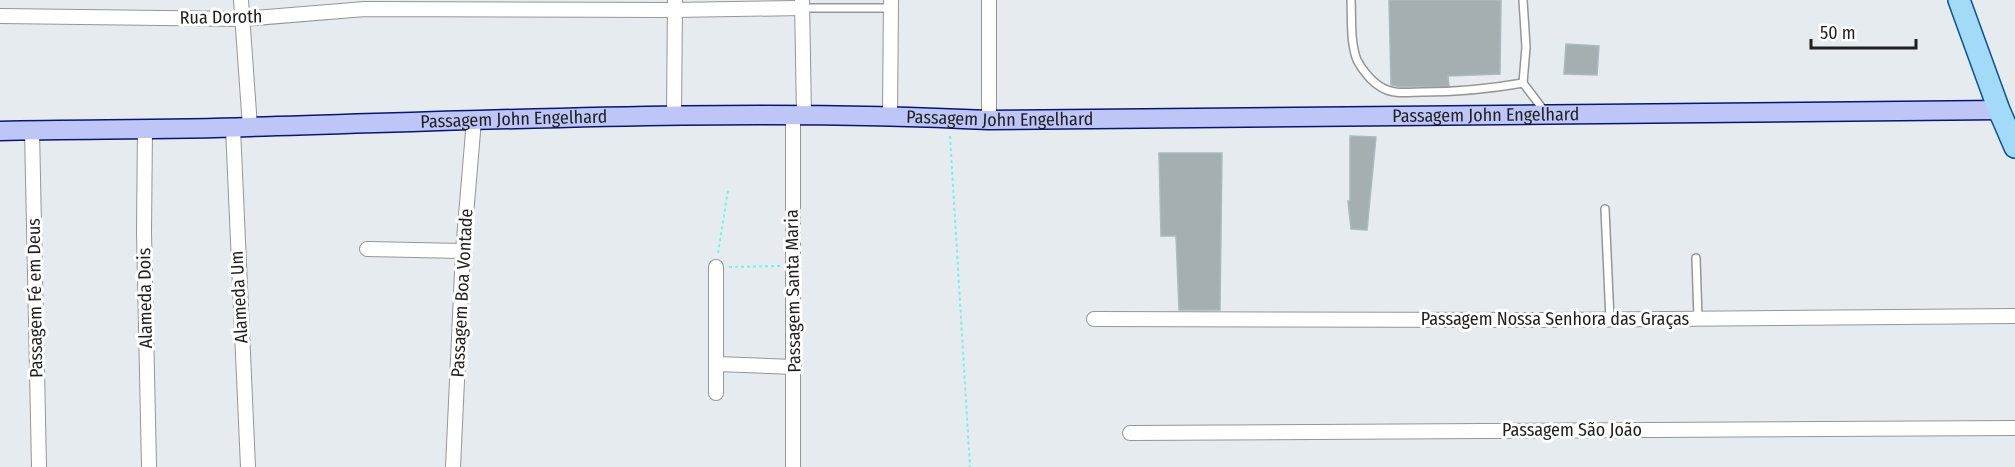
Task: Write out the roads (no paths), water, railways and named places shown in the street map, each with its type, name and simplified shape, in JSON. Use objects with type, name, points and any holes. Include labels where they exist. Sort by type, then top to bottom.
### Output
[{"type":"main road","points":[[1959,0],[2015,147]]},
{"type":"main road","name":"Passagem John Engelhard","points":[[0,130],[799,115],[890,115],[989,120],[1999,110]]},
{"type":"street","name":"Alameda Um","points":[[241,0],[243,19],[241,127],[248,467]]},
{"type":"street","points":[[989,0],[989,120]]},
{"type":"street","name":"Rua Doroth","points":[[0,16],[243,19],[365,9],[802,4]]},
{"type":"street","name":"Passagem Santa Maria","points":[[793,467],[792,266],[802,4]]},
{"type":"street","points":[[890,115],[891,4]]},
{"type":"street","points":[[674,5],[674,117]]},
{"type":"street","name":"Passagem Boa Vontade","points":[[453,467],[464,251],[474,120]]},
{"type":"street","name":"Alameda Dois","points":[[145,128],[144,232],[149,467]]},
{"type":"street","name":"Passagem Fé em Deus","points":[[32,130],[39,467]]},
{"type":"street","points":[[367,249],[464,251]]},
{"type":"street","points":[[716,267],[716,393]]},
{"type":"street","name":"Passagem Nossa Senhora das Graças","points":[[1094,319],[1610,320],[2015,316]]},
{"type":"street","points":[[716,364],[794,367]]},
{"type":"street","name":"Passagem São João","points":[[1130,433],[2015,428]]},
{"type":"lane","points":[[1351,0],[1353,42],[1358,60],[1369,77],[1382,88],[1396,93],[1452,93],[1523,83]]},
{"type":"lane","points":[[1523,0],[1526,47],[1523,83],[1547,114]]},
{"type":"lane","points":[[802,4],[891,4]]},
{"type":"lane","points":[[1605,210],[1610,320]]},
{"type":"lane","points":[[1696,258],[1698,319]]}]
